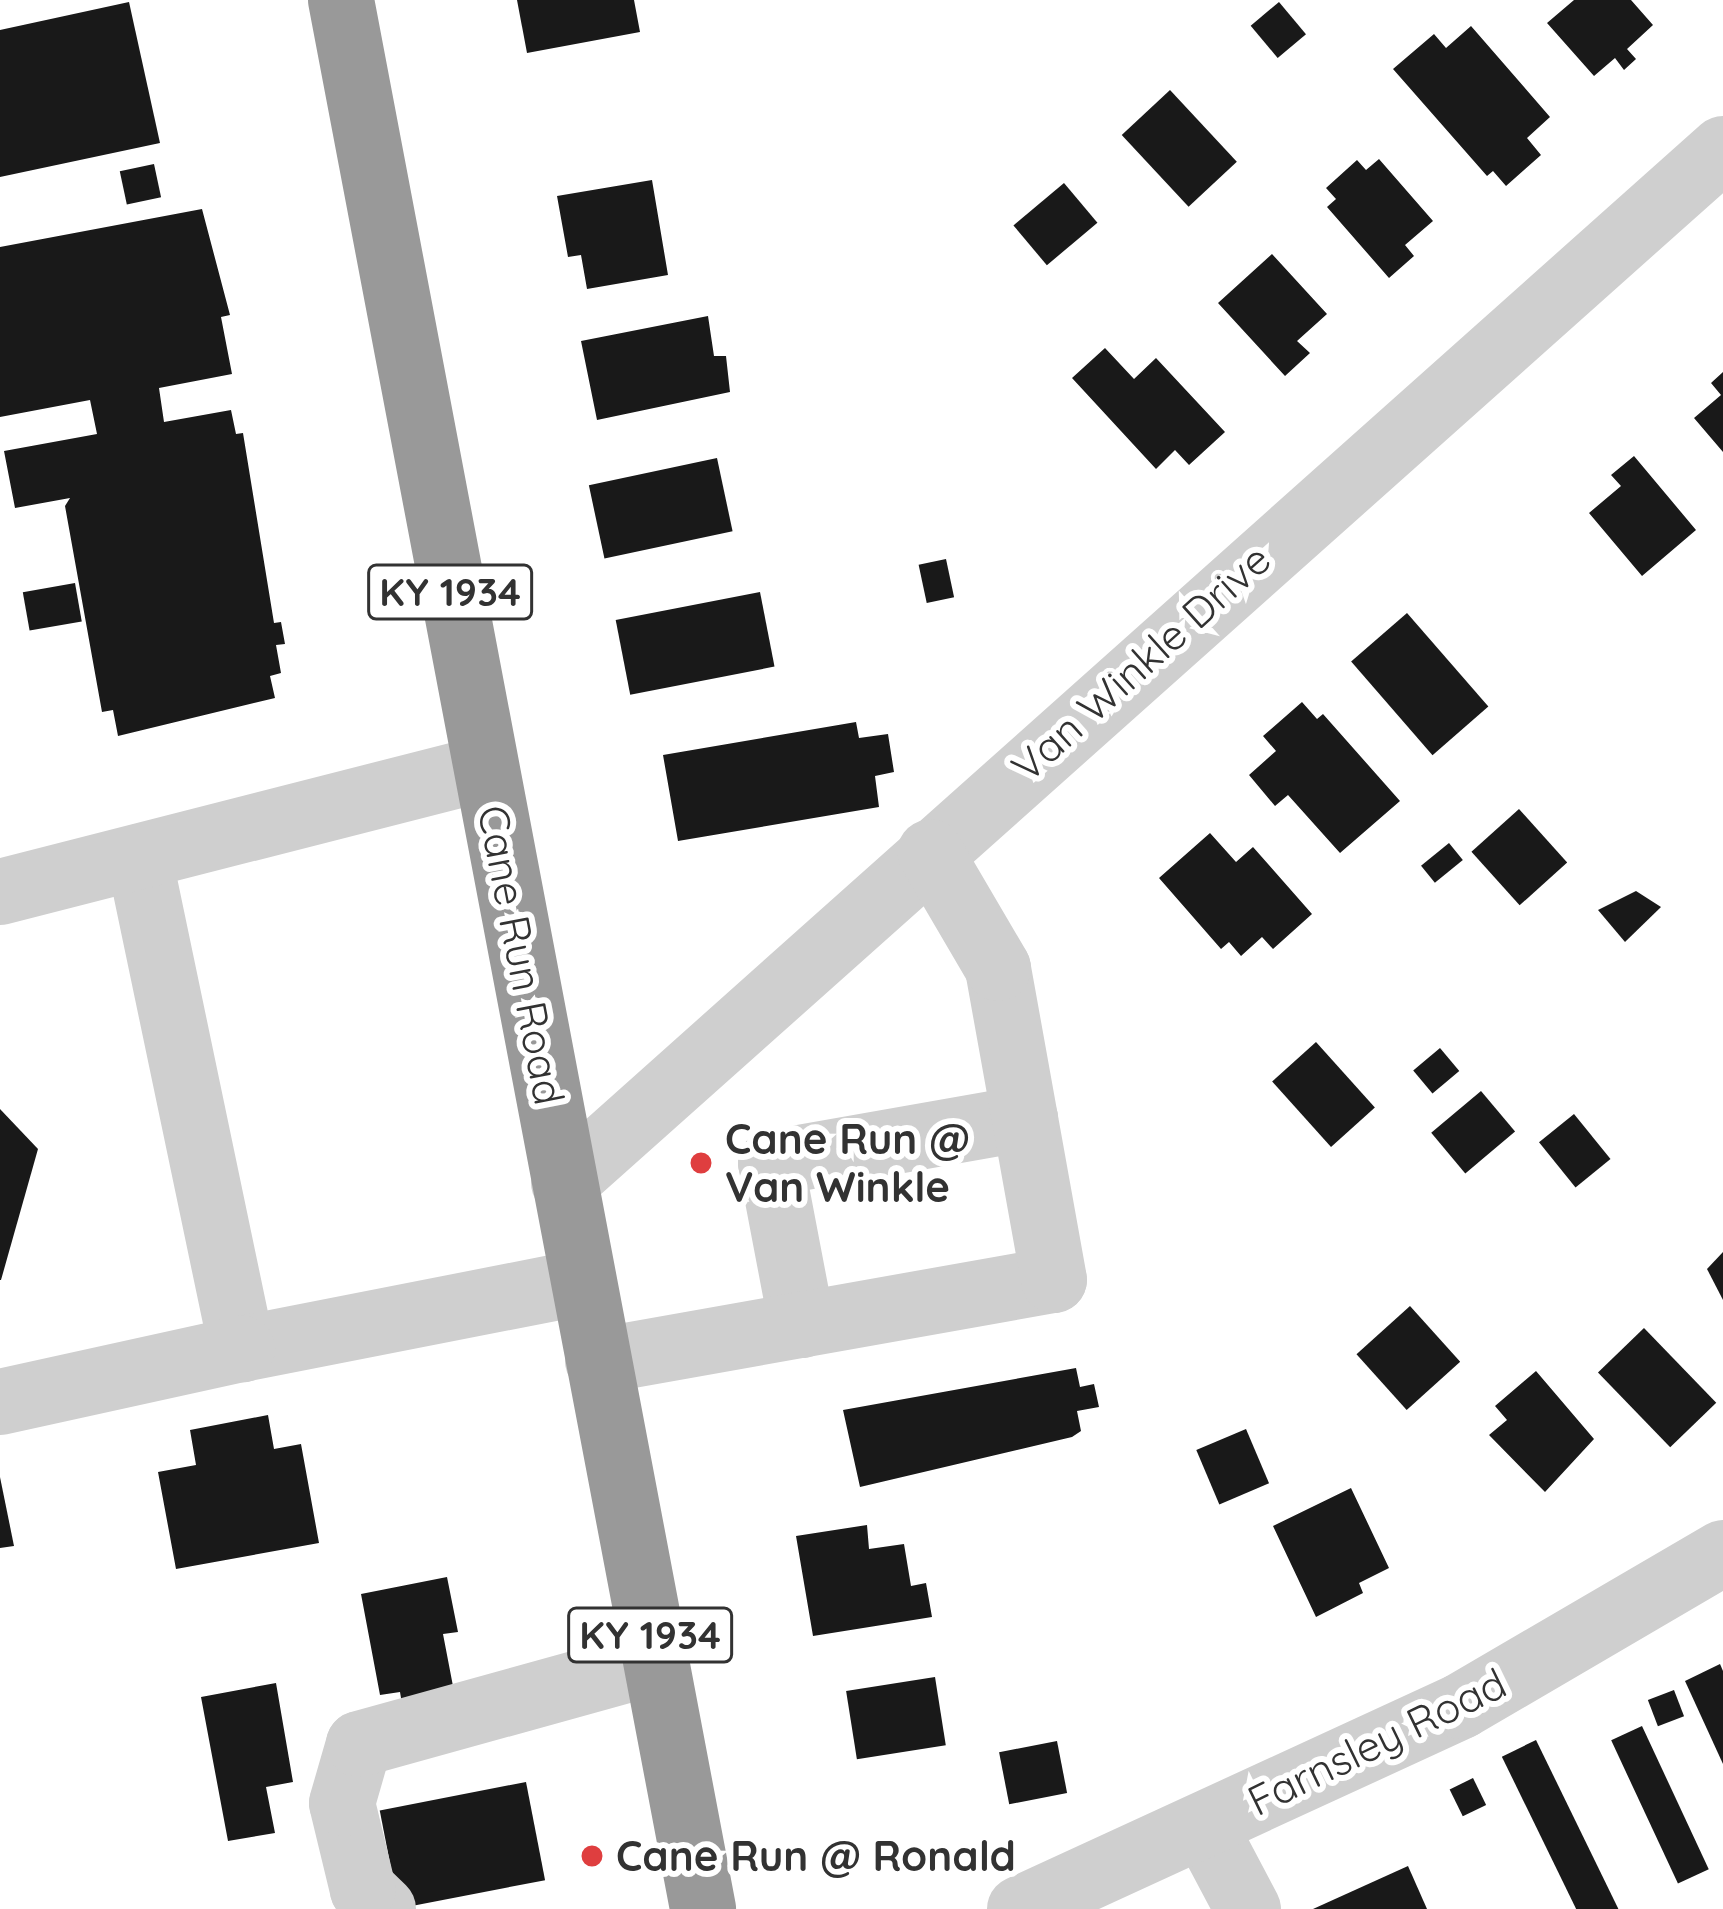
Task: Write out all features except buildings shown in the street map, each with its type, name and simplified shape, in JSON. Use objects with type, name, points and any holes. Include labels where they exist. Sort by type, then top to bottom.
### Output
[{"type":"highway","name":"Cane Run Road","points":[[341,0],[704,1909]]},
{"type":"street","name":"Van Winkle Drive","points":[[564,1183],[1723,149]]},
{"type":"street","points":[[0,892],[485,768]]},
{"type":"street","points":[[598,1361],[1054,1280],[998,968],[930,852]]},
{"type":"street","points":[[139,857],[242,1348]]},
{"type":"street","points":[[802,1325],[771,1163],[1025,1118]]},
{"type":"street","points":[[0,1402],[242,1348],[583,1282]]},
{"type":"street","name":"Farnsley Road","points":[[1020,1909],[1461,1706],[1723,1552]]},
{"type":"street","points":[[383,1909],[363,1890],[342,1802],[359,1744],[655,1663]]},
{"type":"street","points":[[1204,1826],[1248,1909]]},
{"type":"place","name":"Cane Run @ Van Winkle","points":[[701,1163]]},
{"type":"place","name":"Cane Run @ Ronald","points":[[592,1856]]}]
